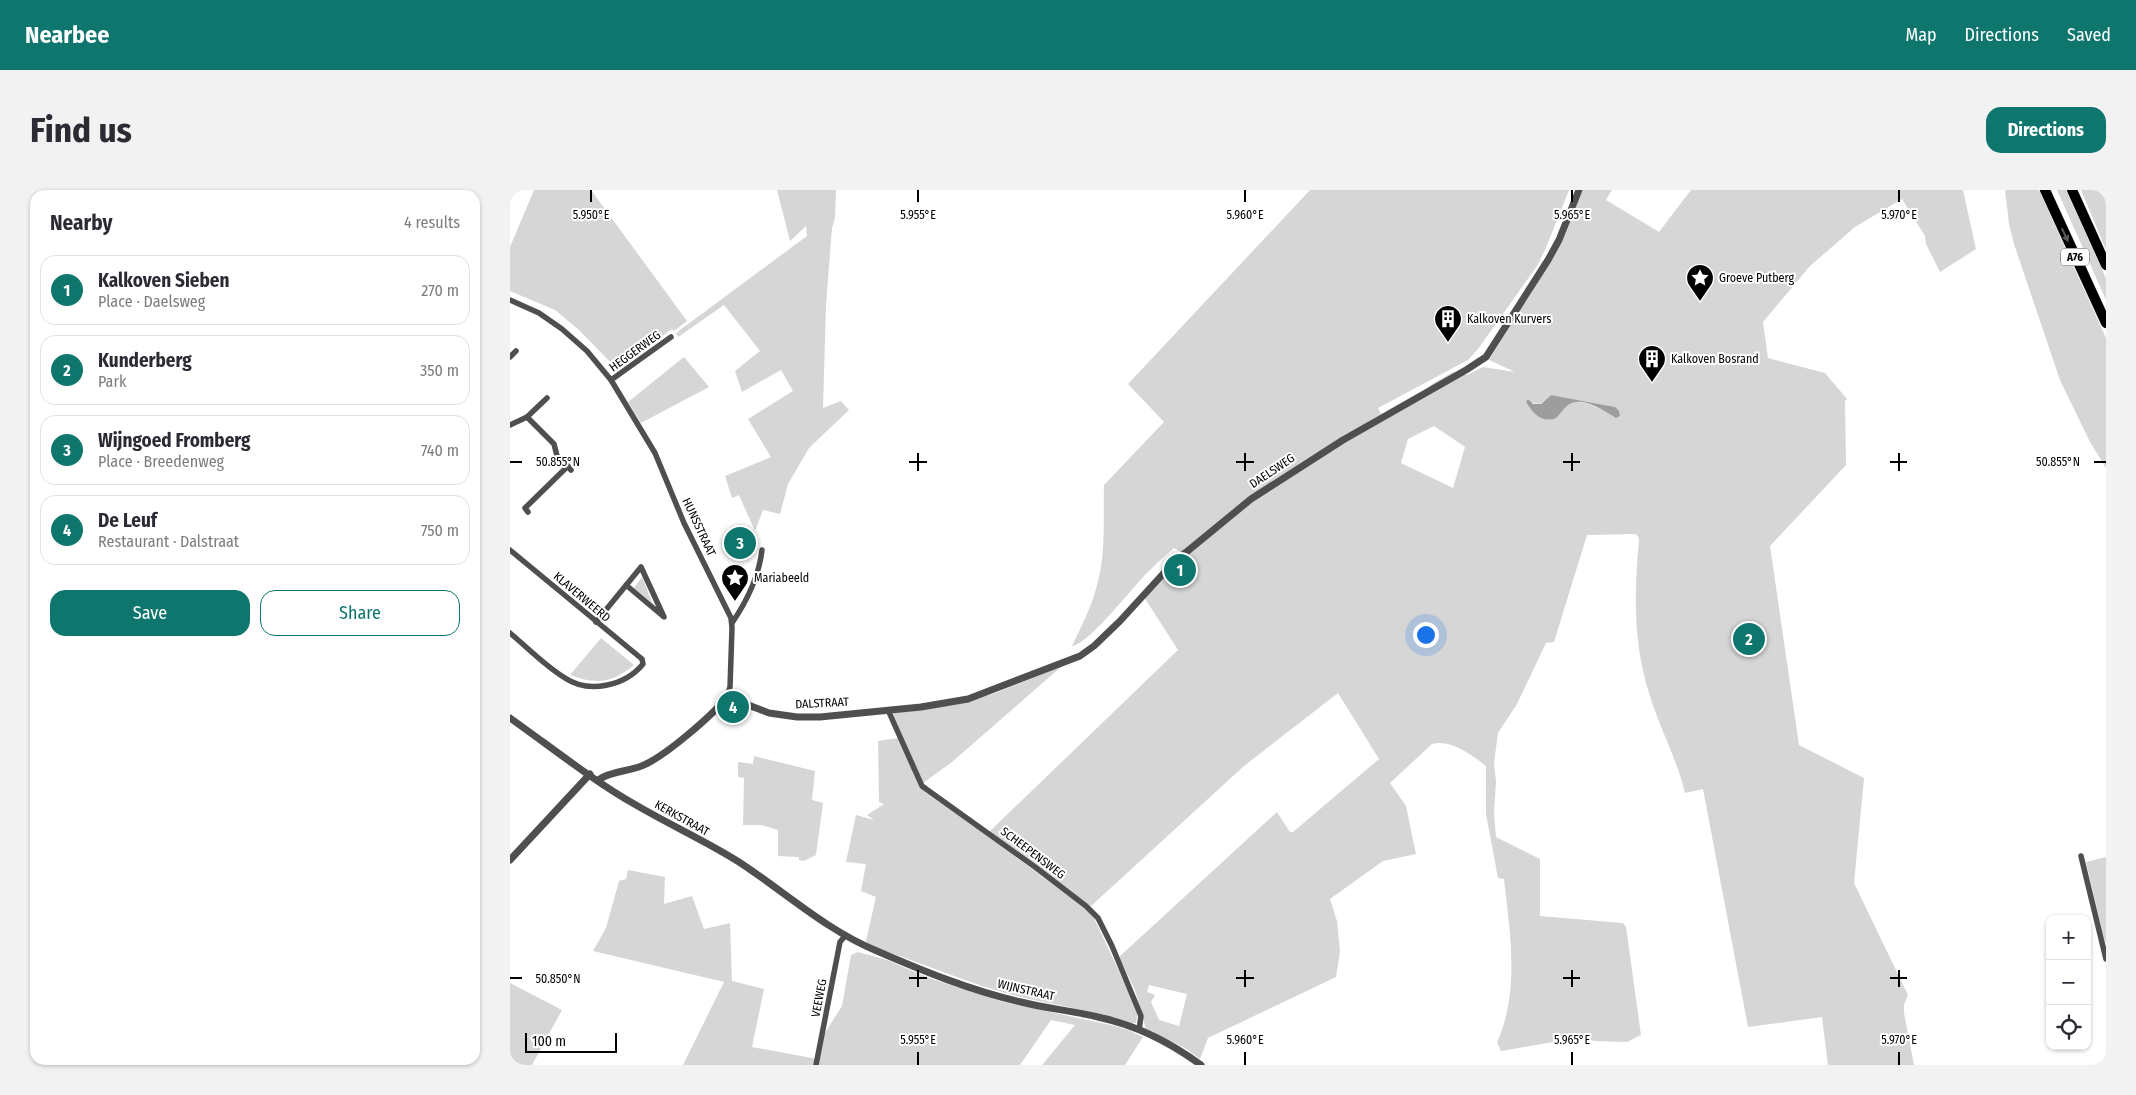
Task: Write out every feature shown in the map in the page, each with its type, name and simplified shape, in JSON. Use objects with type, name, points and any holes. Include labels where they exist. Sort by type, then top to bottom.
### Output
[{"type":"highway","name":"A76","points":[[2046,190],[2106,323]]},
{"type":"highway","name":"A76","points":[[2072,190],[2106,265]]},
{"type":"street","name":"DAELSWEG","points":[[921,707],[968,698],[1058,665],[1085,653],[1120,621],[1173,563],[1251,499],[1343,440],[1481,361],[1491,351],[1548,260],[1559,240],[1579,190]]},
{"type":"street","name":"HUNSSTRAAT","points":[[510,300],[539,313],[562,329],[587,351],[611,380],[655,453],[681,518],[732,623],[730,688],[727,697]]},
{"type":"street","name":"HEGGERWEG","points":[[611,380],[671,337]]},
{"type":"street","points":[[510,357],[516,351]]},
{"type":"street","points":[[510,425],[527,417],[547,398]]},
{"type":"street","points":[[527,417],[554,444],[557,456],[569,468],[525,508],[528,512]]},
{"type":"street","name":"KLAVERWEERD","points":[[510,550],[642,659],[643,664],[617,682],[599,686],[577,684],[566,679],[510,633]]},
{"type":"street","points":[[732,623],[739,613],[759,571],[762,550]]},
{"type":"street","points":[[596,622],[626,585],[641,567],[664,617],[626,585]]},
{"type":"street","name":"DALSTRAAT","points":[[727,697],[759,710],[788,716],[820,717],[921,707]]},
{"type":"street","points":[[598,780],[608,774],[634,769],[653,760],[678,742],[727,697]]},
{"type":"street","name":"SCHEEPENSWEG","points":[[888,710],[922,786],[1035,866],[1086,906],[1098,918],[1110,940],[1142,1018],[1139,1030]]},
{"type":"street","name":"KERKSTRAAT","points":[[510,718],[635,805],[737,862],[782,891],[822,922],[844,936]]},
{"type":"street","points":[[510,860],[590,774]]},
{"type":"street","points":[[2081,856],[2106,959]]},
{"type":"street","name":"WIJNSTRAAT","points":[[844,936],[922,969],[991,994],[1022,1003],[1106,1019],[1139,1030],[1172,1046],[1201,1065]]},
{"type":"street","name":"VEEWEG","points":[[816,1065],[840,942],[844,936]]},
{"type":"shaded area","points":[[534,190],[591,190],[687,321],[674,331],[672,329],[621,367],[615,367],[579,330],[555,310],[510,291],[510,247]]},
{"type":"shaded area","points":[[777,190],[836,190],[826,305],[823,408],[841,401],[849,410],[809,448],[788,484],[780,514],[763,510],[755,531],[739,495],[732,498],[725,476],[771,457],[748,419],[793,391],[781,370],[742,392],[735,371],[760,351],[724,305],[678,337],[676,333],[807,236],[806,226],[790,241]]},
{"type":"shaded area","points":[[1310,190],[1569,190],[1537,266],[1478,349],[1468,360],[1378,408],[1381,414],[1297,465],[1414,401],[1432,384],[1453,372],[1467,375],[1483,367],[1515,372],[1489,360],[1560,245],[1583,190],[1612,190],[1606,200],[1659,232],[1691,190],[1963,190],[1976,249],[1940,272],[1926,244],[1925,236],[1902,199],[1855,227],[1810,266],[1763,322],[1768,358],[1825,373],[1847,399],[1845,401],[1846,465],[1770,546],[1799,745],[1864,778],[1854,883],[1908,995],[1904,1005],[1904,1013],[1914,1065],[1828,1065],[1822,1017],[1748,1027],[1703,789],[1685,793],[1678,768],[1644,677],[1636,619],[1639,540],[1635,534],[1587,535],[1554,642],[1546,643],[1517,704],[1498,733],[1494,763],[1496,781],[1494,813],[1496,837],[1540,859],[1540,916],[1623,923],[1626,927],[1641,1035],[1627,1042],[1594,1041],[1569,1033],[1554,1042],[1501,1051],[1497,1042],[1509,1003],[1511,982],[1509,920],[1504,879],[1498,878],[1486,814],[1486,766],[1461,749],[1439,743],[1432,744],[1390,783],[1406,806],[1416,854],[1383,861],[1330,899],[1337,921],[1340,952],[1336,977],[1208,1038],[1200,1059],[1185,1048],[1146,1029],[1135,990],[1119,957],[1277,812],[1290,832],[1293,832],[1379,759],[1338,693],[1244,766],[1091,906],[989,832],[1178,650],[1144,597],[1187,555],[1174,548],[1146,574],[1099,626],[1079,643],[1072,646],[1090,606],[1101,570],[1104,485],[1164,422],[1128,384]],"holes":[[[1551,395],[1615,407],[1619,417],[1614,417],[1592,405],[1574,402],[1564,407],[1554,419],[1545,419],[1535,413],[1527,403],[1528,399],[1531,403],[1540,404]],[[1434,426],[1465,447],[1453,488],[1401,463],[1408,439]],[[1149,985],[1187,994],[1179,1026],[1159,1020],[1151,1002],[1155,995],[1147,992]]]},
{"type":"shaded area","points":[[2005,190],[2039,190],[2106,338],[2106,468],[2090,442],[2060,380],[2014,244],[2009,224]]},
{"type":"shaded area","points":[[2057,190],[2066,190],[2106,278],[2106,300]]},
{"type":"shaded area","points":[[2081,190],[2106,190],[2106,250],[2104,245]]},
{"type":"shaded area","points":[[684,357],[709,387],[641,423],[628,402]]},
{"type":"shaded area","points":[[1551,395],[1615,407],[1619,411],[1620,416],[1616,418],[1593,405],[1574,402],[1564,408],[1554,419],[1549,420],[1541,418],[1534,413],[1526,402],[1528,399],[1533,404],[1541,404]]},
{"type":"shaded area","points":[[642,577],[652,602],[634,588]]},
{"type":"shaded area","points":[[601,638],[634,665],[619,676],[611,679],[596,681],[570,675]]},
{"type":"shaded area","points":[[1062,666],[952,762],[923,783],[893,715],[894,713],[962,703],[993,694]]},
{"type":"shaded area","points":[[898,738],[921,787],[1086,909],[1094,918],[1138,1012],[1136,1023],[1002,992],[865,945],[876,897],[861,891],[866,864],[846,862],[856,815],[874,820],[867,815],[884,804],[879,802],[878,741]]},
{"type":"shaded area","points":[[754,756],[815,771],[812,800],[823,803],[816,855],[804,861],[799,860],[799,857],[778,856],[778,830],[761,825],[743,825],[744,778],[738,777],[738,762],[753,764]]},
{"type":"shaded area","points":[[2106,857],[2106,941],[2105,942],[2086,862]]},
{"type":"shaded area","points":[[628,870],[665,877],[664,904],[692,896],[704,929],[730,923],[732,981],[764,989],[752,1047],[817,1059],[814,1065],[683,1065],[724,982],[593,951],[606,928],[619,881],[626,879]]},
{"type":"shaded area","points":[[858,952],[887,960],[929,978],[1003,1002],[1111,1025],[1143,1037],[1125,1065],[1042,1065],[1075,1025],[1051,1020],[1020,1065],[818,1065],[823,1036],[842,1006],[851,955]]},
{"type":"shaded area","points":[[510,983],[562,1010],[532,1065],[510,1065]]},
{"type":"place","name":"Groeve Putberg","points":[[1700,302]]},
{"type":"place","name":"Kalkoven Kurvers","points":[[1448,343]]},
{"type":"place","name":"Kalkoven Bosrand","points":[[1652,383]]},
{"type":"place","name":"Wijngoed Fromberg","points":[[740,543]]},
{"type":"place","name":"Kalkoven Sieben","points":[[1180,570]]},
{"type":"place","name":"Mariabeeld","points":[[735,602]]},
{"type":"place","name":"Kunderberg","points":[[1749,639]]},
{"type":"place","name":"De Leuf","points":[[733,707]]}]
